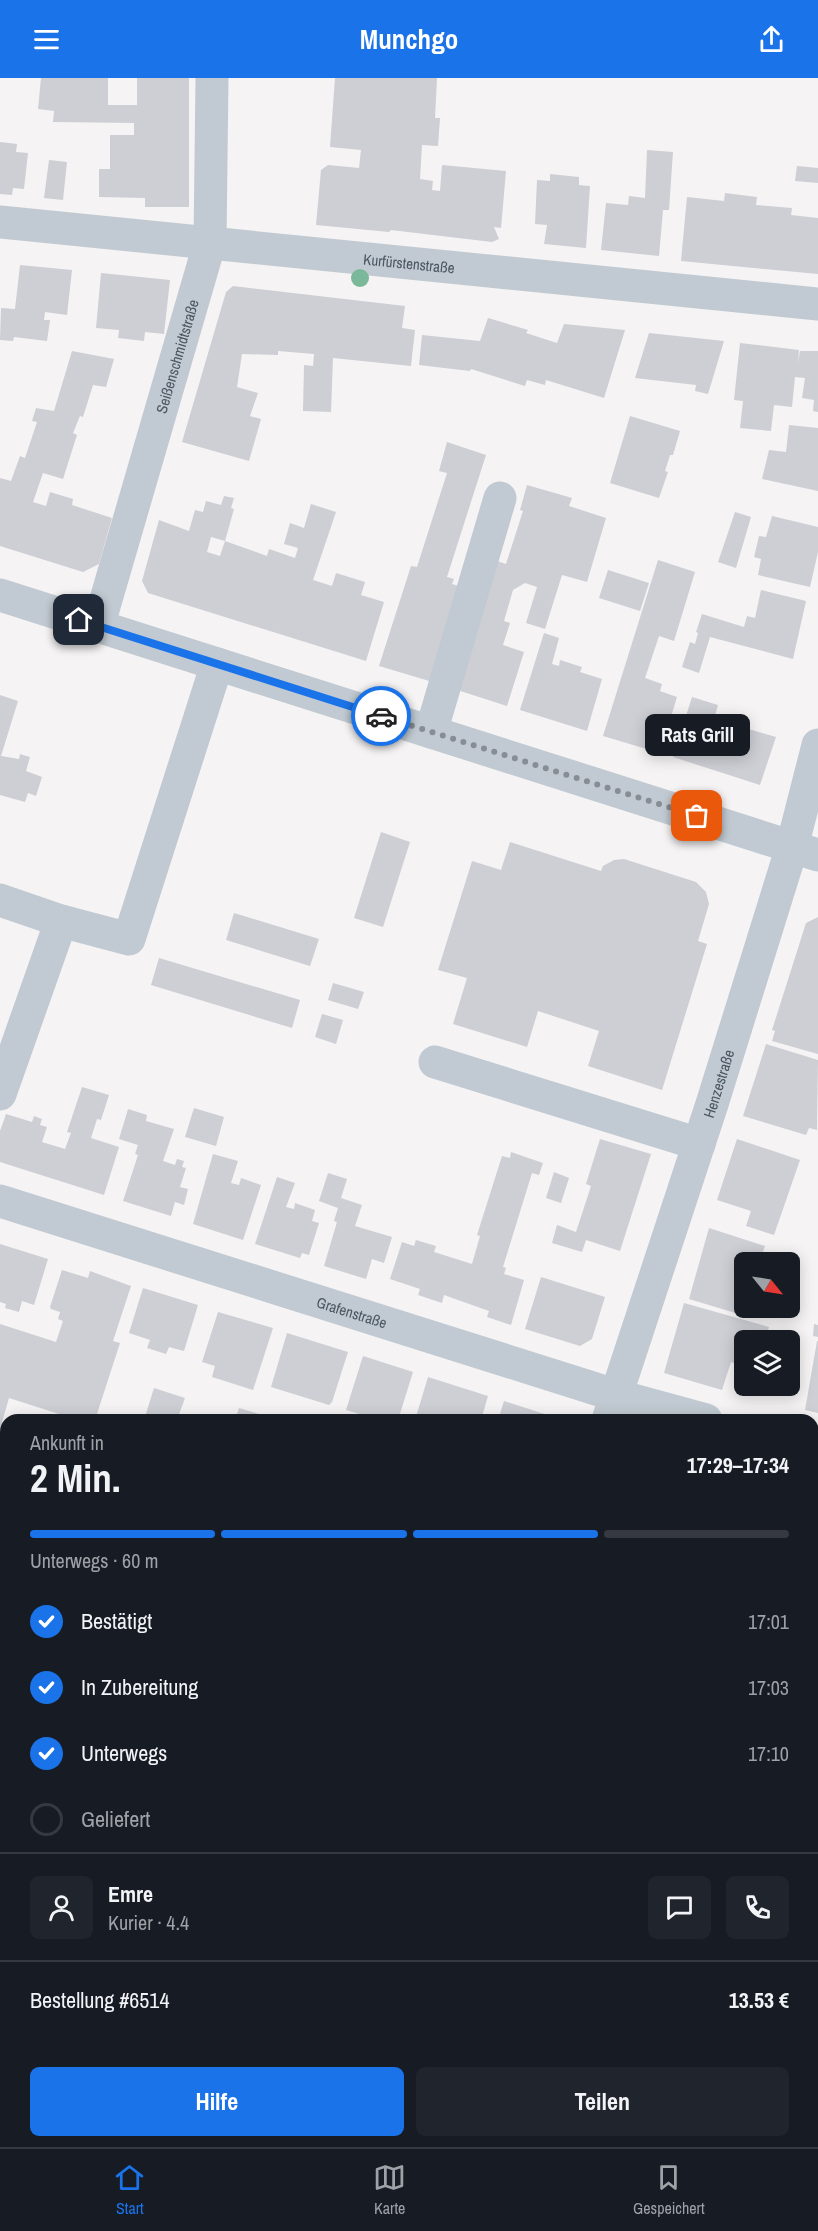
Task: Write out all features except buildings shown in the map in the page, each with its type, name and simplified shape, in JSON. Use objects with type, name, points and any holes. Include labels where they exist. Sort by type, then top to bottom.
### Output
[{"type":"street","name":"Seißenschmidtstraße","points":[[98,627],[210,242],[213,78]]},
{"type":"street","name":"Kurfürstenstraße","points":[[0,222],[818,304]]},
{"type":"street","points":[[431,732],[500,498]]},
{"type":"street","points":[[0,595],[805,851]]},
{"type":"street","points":[[0,900],[61,921],[129,939],[217,664]]},
{"type":"street","name":"Henzestraße","points":[[613,1408],[699,1144],[805,851],[818,745]]},
{"type":"street","points":[[0,1094],[61,921]]},
{"type":"street","points":[[435,1062],[699,1144]]},
{"type":"street","name":"Grafenstraße","points":[[0,1201],[613,1408],[659,1414]]},
{"type":"way so far","points":[[381,716],[697,816]]},
{"type":"place","name":"Rats Grill","points":[[697,816]]},
{"type":"route","points":[[79,620],[381,716]]}]
